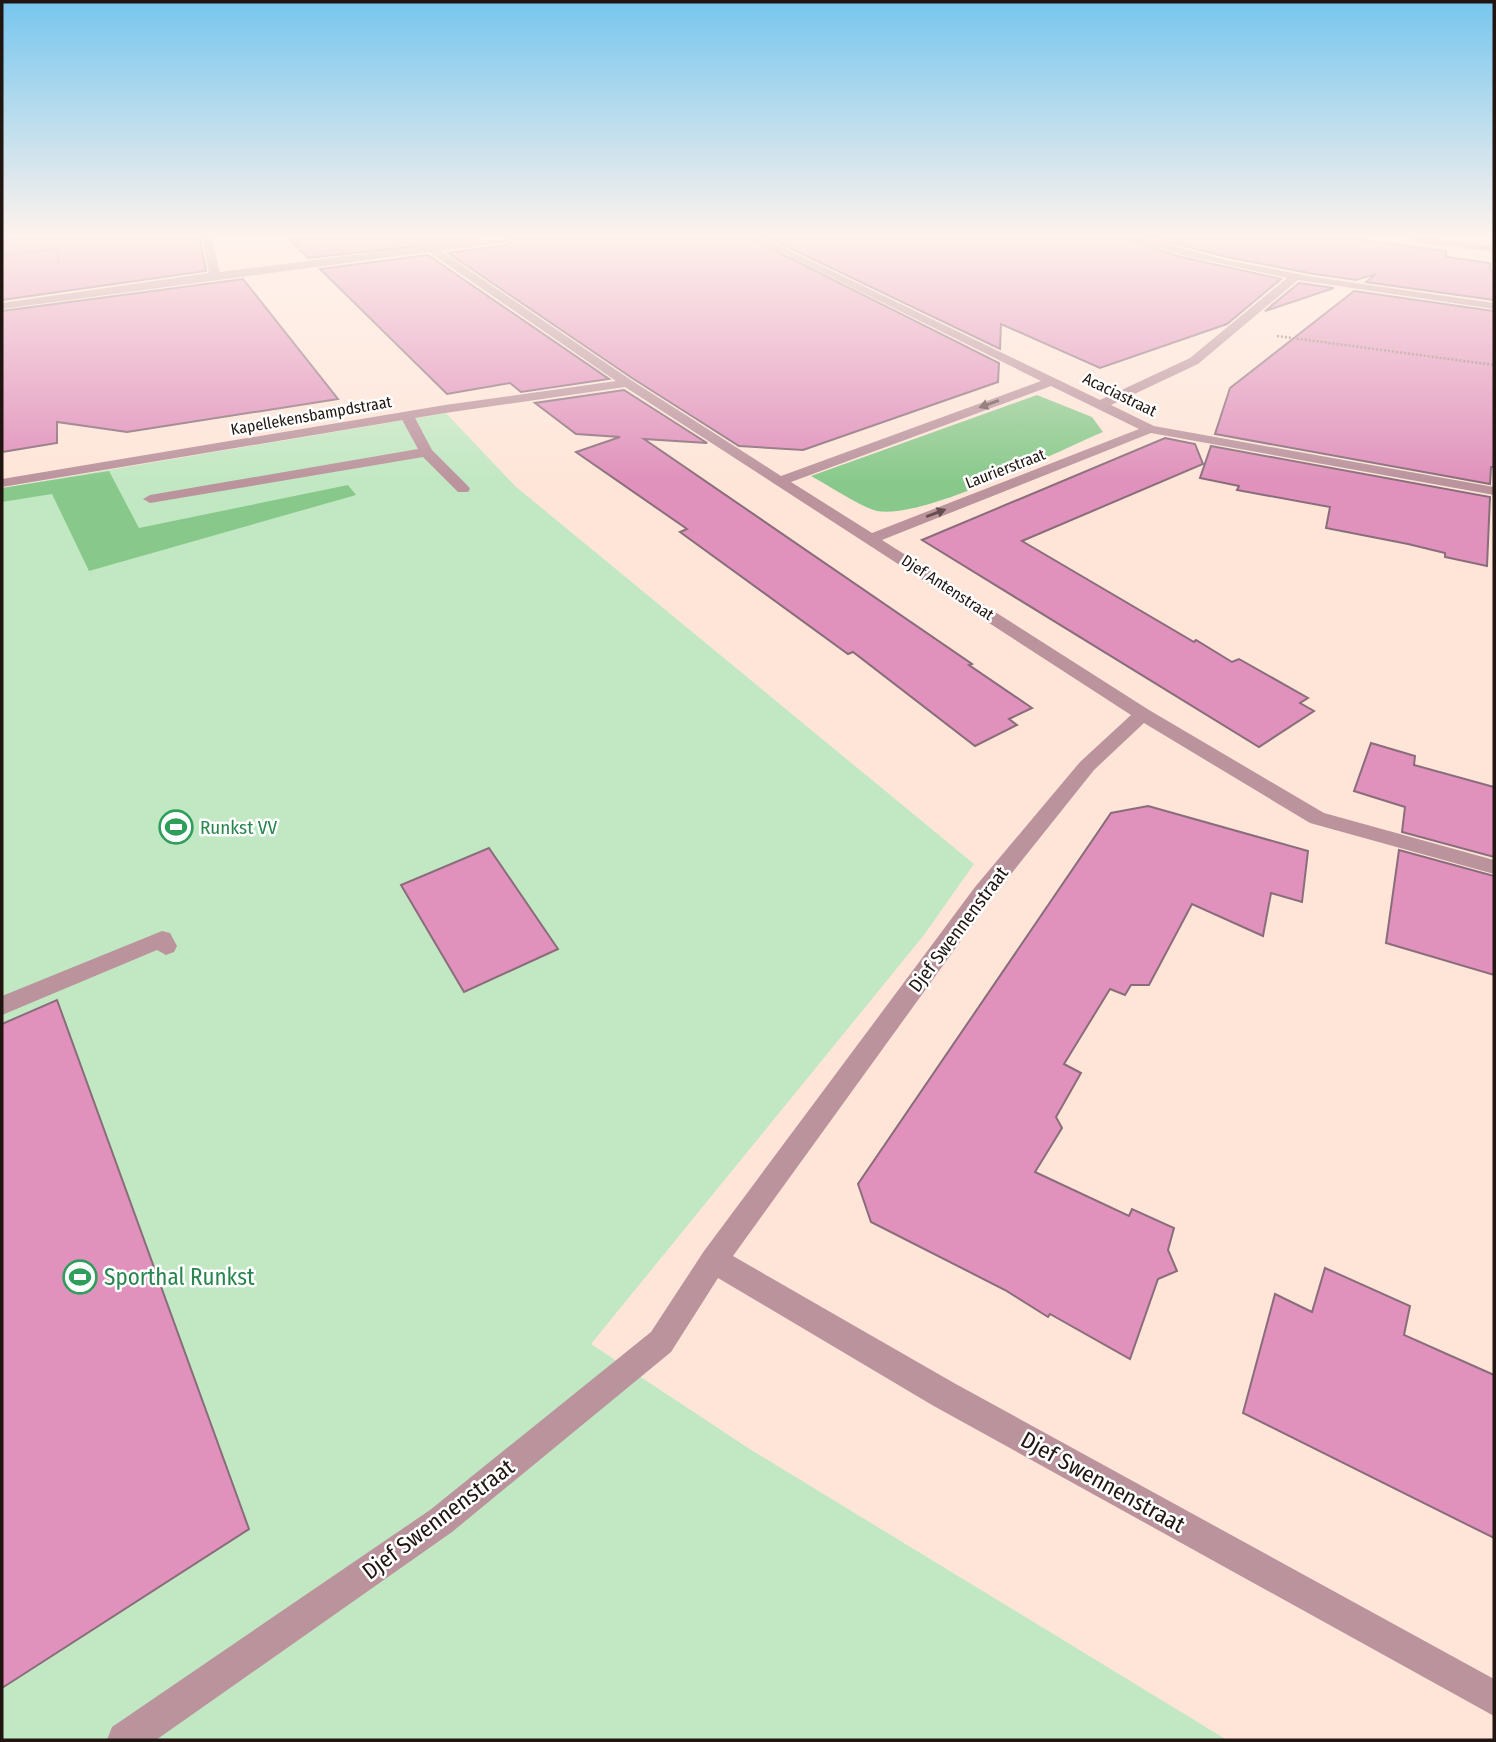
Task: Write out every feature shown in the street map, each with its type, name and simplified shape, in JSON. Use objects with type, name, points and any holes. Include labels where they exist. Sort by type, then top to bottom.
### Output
[{"type":"street","name":"Djef Antenstraat","points":[[535,320],[627,383],[873,538],[1143,714],[1317,818],[1494,867]]},
{"type":"street","name":"Acaciastraat","points":[[927,320],[1150,429],[1494,491]]},
{"type":"street","points":[[1102,404],[1194,361],[1244,320]]},
{"type":"street","points":[[780,481],[1053,381]]},
{"type":"street","name":"Kapellekensbampdstraat","points":[[2,483],[627,383]]},
{"type":"street","points":[[408,416],[426,452],[463,489]]},
{"type":"street","name":"Laurierstraat","points":[[873,538],[1150,429]]},
{"type":"street","points":[[150,499],[426,452]]},
{"type":"street","name":"Djef Swennenstraat","points":[[125,1740],[442,1521],[661,1342],[714,1260],[983,893],[1087,766],[1143,714]]},
{"type":"street","points":[[2,1006],[162,939],[166,946]]},
{"type":"street","name":"Djef Swennenstraat","points":[[714,1260],[943,1394],[1494,1698]]},
{"type":"path","points":[[1232,330],[1494,365]]},
{"type":"green space","points":[[1037,395],[1092,417],[1103,432],[956,495],[898,511],[870,509],[811,476]]},
{"type":"green space","points":[[446,413],[515,486],[974,864],[924,935],[591,1344],[748,1448],[1227,1740],[2,1740],[2,488]]},
{"type":"green space","points":[[109,471],[139,528],[348,485],[356,495],[89,571],[52,494],[2,502],[2,488]]},
{"type":"building","points":[[2,320],[276,320],[338,399],[127,432],[57,422],[57,443],[2,452]]},
{"type":"building","points":[[372,320],[523,320],[609,379],[521,392],[510,383],[447,394]]},
{"type":"building","points":[[547,320],[914,320],[999,363],[998,382],[803,450],[739,446]]},
{"type":"building","points":[[940,320],[1231,320],[1100,368],[1001,324],[1000,349]]},
{"type":"building","points":[[1317,320],[1494,320],[1494,467],[1491,467],[1490,484],[1215,434],[1230,388]]},
{"type":"building","points":[[624,390],[707,443],[644,439],[1032,708],[1009,719],[1017,725],[975,746],[853,652],[848,654],[680,532],[687,529],[576,452],[620,437],[576,434],[535,403]]},
{"type":"building","points":[[1165,438],[1195,444],[1203,464],[1022,541],[1194,642],[1196,640],[1232,662],[1239,659],[1308,698],[1300,703],[1314,711],[1259,747],[922,540]]},
{"type":"building","points":[[1211,446],[1490,497],[1487,566],[1445,557],[1445,553],[1408,544],[1326,528],[1330,507],[1237,490],[1239,486],[1200,478]]},
{"type":"building","points":[[1371,743],[1415,756],[1414,765],[1494,787],[1494,857],[1402,832],[1405,807],[1354,791]]},
{"type":"building","points":[[1148,806],[1308,851],[1302,902],[1271,893],[1263,936],[1192,904],[1149,985],[1131,985],[1125,995],[1110,989],[1064,1064],[1081,1073],[1056,1117],[1062,1128],[1035,1172],[1129,1216],[1132,1209],[1174,1228],[1168,1250],[1177,1271],[1158,1279],[1130,1359],[1050,1314],[1048,1317],[1005,1290],[871,1222],[858,1184],[1111,813]]},
{"type":"building","points":[[489,848],[558,949],[464,992],[401,885]]},
{"type":"building","points":[[1399,850],[1494,876],[1494,975],[1386,943]]},
{"type":"building","name":"Sporthal Runkst","points":[[57,1000],[249,1529],[2,1688],[2,1024]]},
{"type":"building","points":[[1325,1268],[1410,1306],[1404,1335],[1494,1375],[1494,1538],[1243,1413],[1275,1294],[1312,1312]]},
{"type":"place","name":"Runkst VV","points":[[176,827]]},
{"type":"place","name":"Sporthal Runkst","points":[[80,1277]]}]
